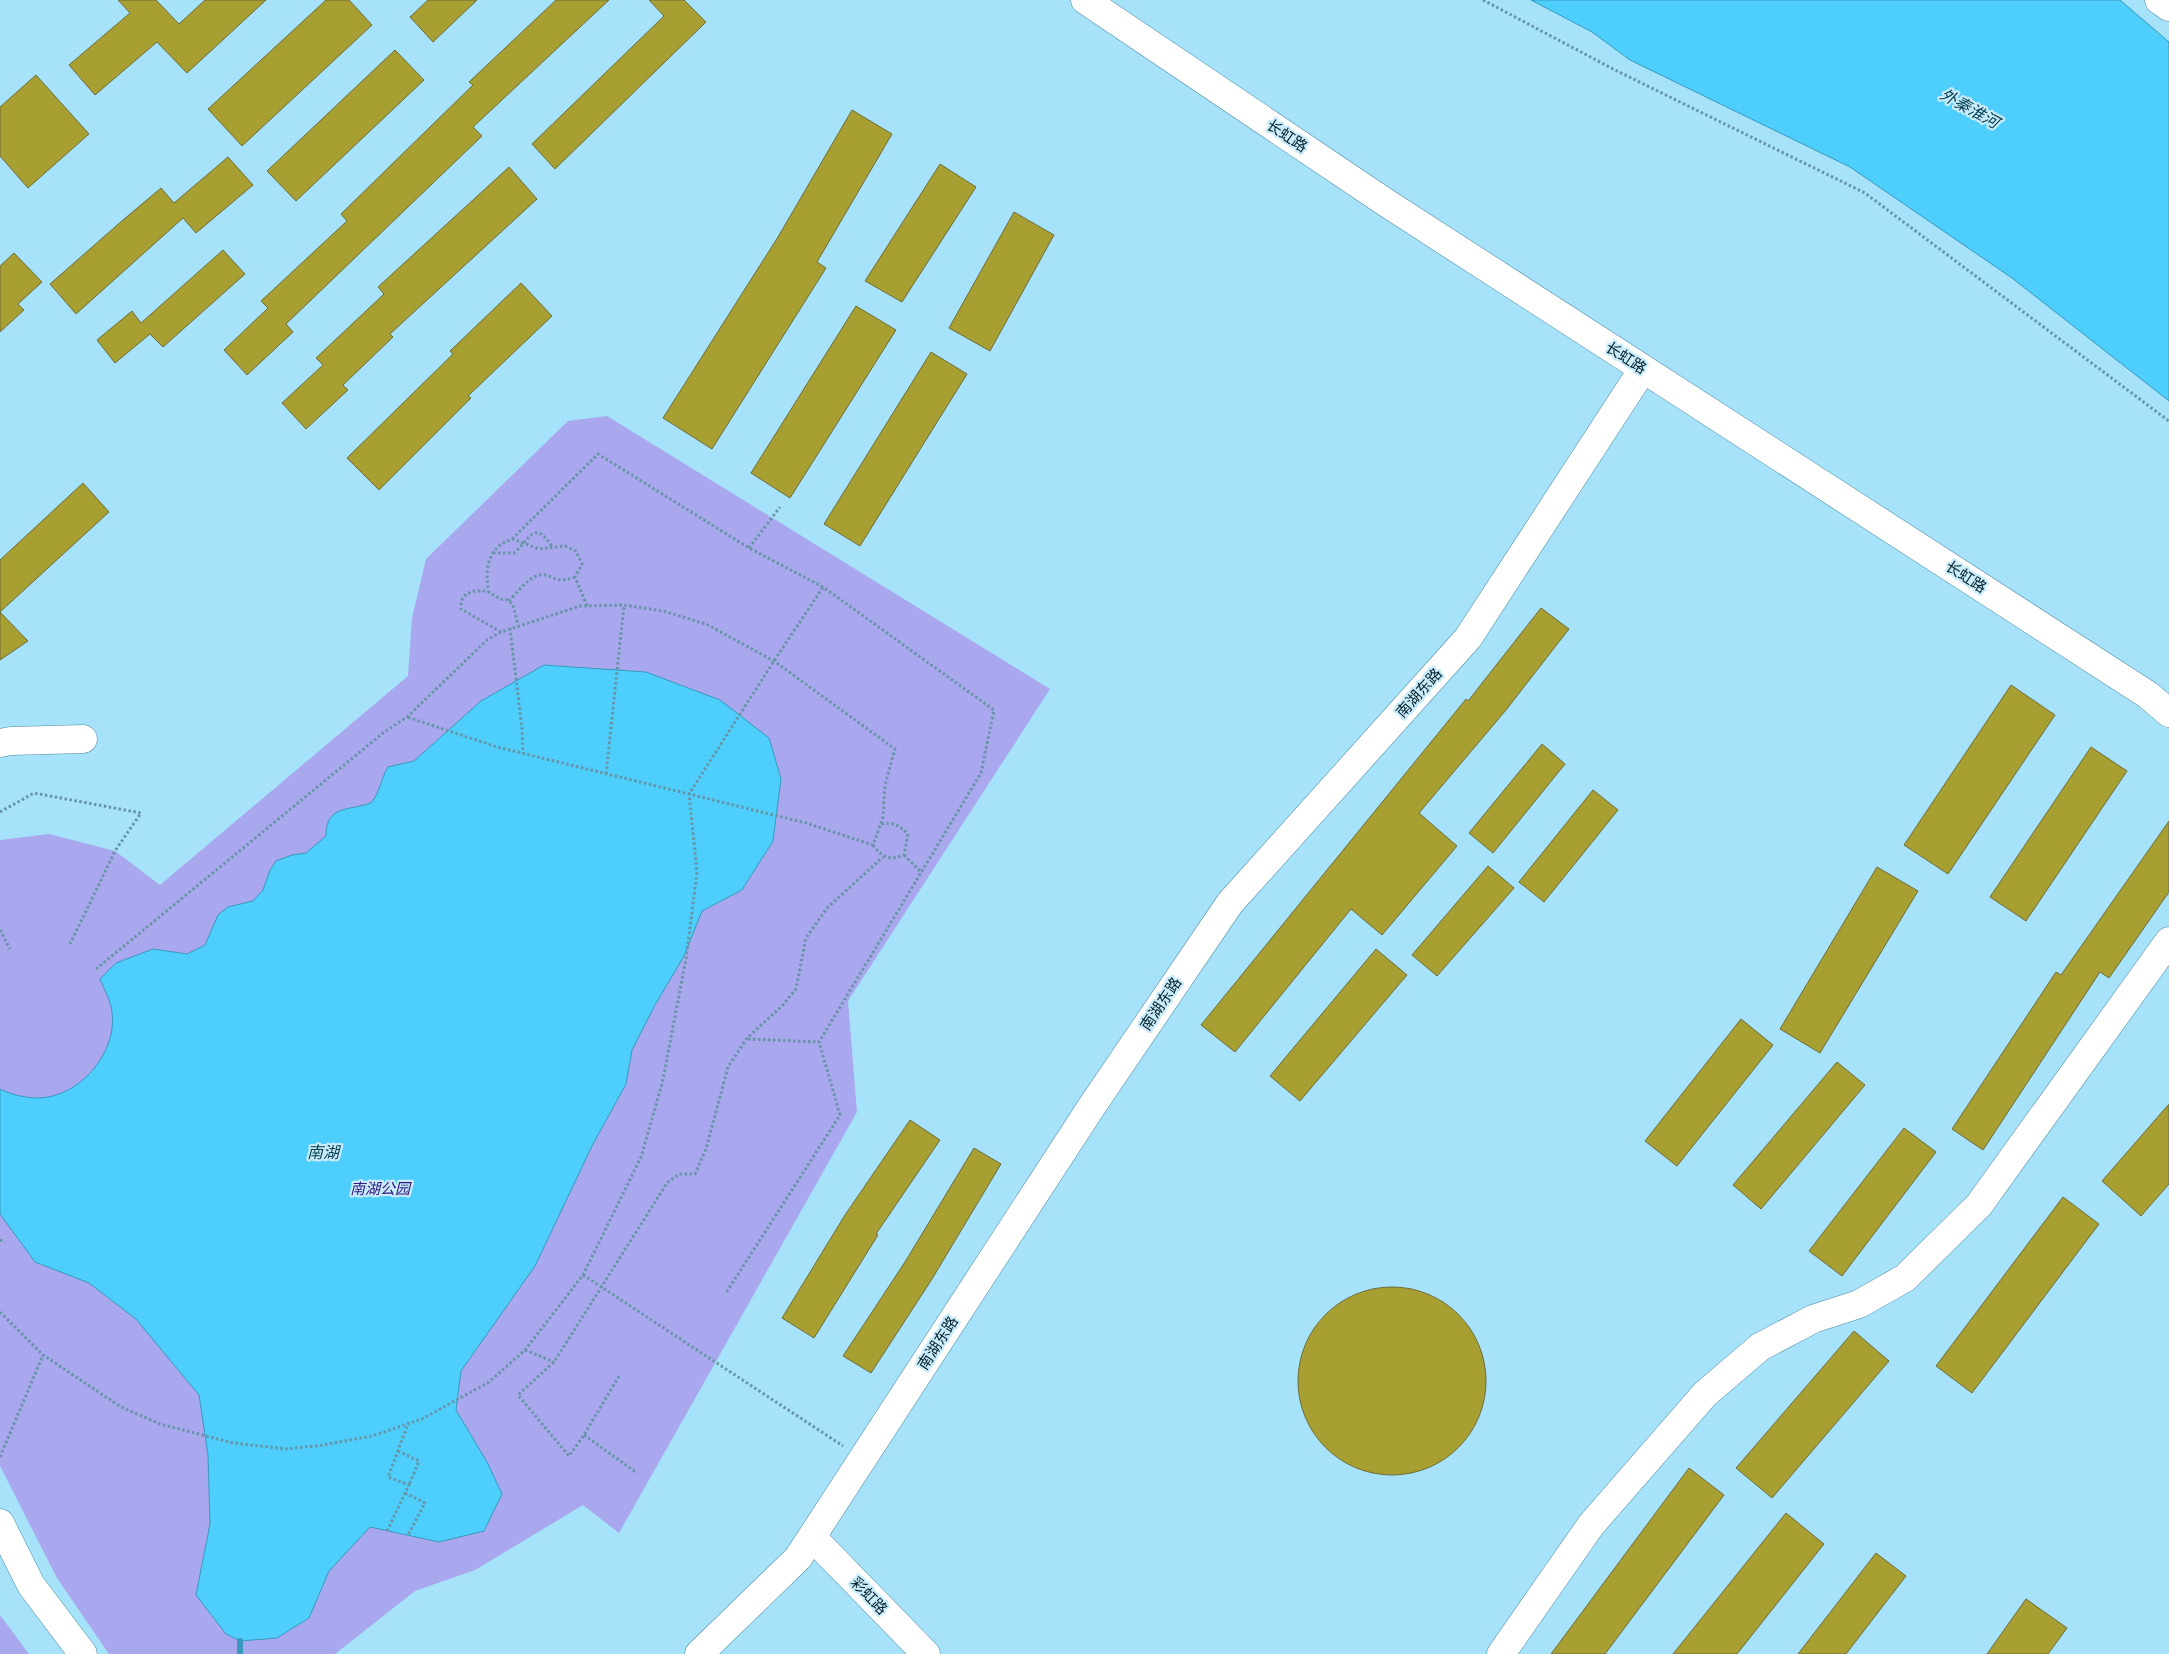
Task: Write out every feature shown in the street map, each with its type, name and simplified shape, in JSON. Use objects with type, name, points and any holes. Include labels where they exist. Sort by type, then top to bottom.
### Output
[{"type":"street","name":"长虹路","points":[[1085,0],[1385,202],[2148,694],[2169,712]]},
{"type":"street","points":[[2159,0],[2169,8]]},
{"type":"street","name":"南湖东路","points":[[699,1654],[798,1558],[1092,1106],[1230,902],[1468,638],[1643,368]]},
{"type":"street","points":[[0,743],[83,739]]},
{"type":"street","points":[[1502,1654],[1591,1525],[1705,1394],[1760,1347],[1813,1319],[1859,1304],[1905,1278],[1979,1205],[2169,941]]},
{"type":"street","points":[[0,1523],[30,1585],[83,1654]]},
{"type":"street","name":"彩虹路","points":[[812,1537],[926,1654]]},
{"type":"path","points":[[1483,0],[1615,70],[1865,193],[2169,421]]},
{"type":"path","points":[[489,593],[485,577],[493,553],[499,545],[512,539],[598,454],[749,548],[824,587],[994,710],[981,773],[819,1042],[840,1115],[726,1293]]},
{"type":"path","points":[[749,548],[780,507]]},
{"type":"path","points":[[493,553],[514,553],[531,535],[537,533],[543,535],[553,548]]},
{"type":"path","points":[[509,601],[526,583],[538,575],[560,581],[575,577],[582,564],[576,551],[565,546],[539,549],[512,539]]},
{"type":"path","points":[[575,577],[588,606]]},
{"type":"path","points":[[0,1312],[43,1355],[121,1407],[160,1424],[189,1433],[233,1443],[287,1448],[323,1445],[372,1436],[422,1419],[489,1382],[526,1350],[582,1275],[641,1157],[662,1084],[686,959],[697,872],[690,794],[774,661],[824,587]]},
{"type":"path","points":[[502,632],[461,609],[461,601],[466,594],[482,590],[509,601],[518,625]]},
{"type":"path","points":[[606,774],[624,605]]},
{"type":"path","points":[[96,969],[383,733],[408,717],[486,640],[518,625],[580,606],[624,605],[663,611],[706,624],[774,661],[895,748],[884,786],[883,817],[873,845]]},
{"type":"path","points":[[510,628],[523,753]]},
{"type":"path","points":[[408,717],[523,753],[806,823],[873,845],[883,857],[895,859],[904,855]]},
{"type":"path","points":[[0,812],[34,793],[141,813],[115,851],[70,944]]},
{"type":"path","points":[[880,824],[891,822],[900,826],[908,834],[904,855]]},
{"type":"path","points":[[904,855],[921,872]]},
{"type":"path","points":[[619,1376],[584,1435],[568,1456],[518,1395],[554,1362],[667,1183],[680,1174],[694,1174],[706,1149],[728,1067],[747,1038],[782,1006],[796,989],[806,938],[827,908],[883,857]]},
{"type":"path","points":[[0,930],[10,949]]},
{"type":"path","points":[[747,1038],[819,1042]]},
{"type":"path","points":[[0,1240],[6,1242]]},
{"type":"path","points":[[582,1275],[602,1286],[862,1459]]},
{"type":"path","points":[[526,1350],[554,1362]]},
{"type":"path","points":[[0,1457],[43,1355]]},
{"type":"path","points":[[409,1424],[388,1476],[409,1485]]},
{"type":"path","points":[[584,1435],[637,1473]]},
{"type":"path","points":[[387,1531],[419,1461],[398,1451]]},
{"type":"path","points":[[405,1493],[425,1503],[408,1535]]},
{"type":"green space","name":"南湖公园","points":[[607,416],[1050,689],[848,1001],[857,1112],[619,1533],[583,1505],[475,1570],[415,1591],[335,1654],[109,1654],[57,1578],[0,1466],[0,840],[49,834],[115,851],[160,885],[408,676],[412,618],[426,559],[568,421]]},
{"type":"green space","points":[[0,1615],[29,1654],[0,1654]]},
{"type":"water","name":"外秦淮河","points":[[1531,0],[2120,0],[2169,42],[2169,401],[2012,278],[1850,167],[1630,60],[1592,32]]},
{"type":"water","name":"南湖","points":[[544,665],[646,672],[720,700],[769,738],[781,779],[773,841],[742,890],[702,911],[684,956],[655,1005],[632,1050],[626,1084],[592,1146],[535,1266],[461,1371],[456,1410],[487,1462],[502,1494],[484,1531],[439,1542],[370,1527],[329,1571],[309,1618],[277,1638],[240,1641],[226,1634],[196,1595],[210,1524],[208,1455],[199,1395],[136,1319],[89,1283],[35,1262],[0,1214],[0,1089],[20,1096],[42,1098],[56,1095],[79,1083],[90,1074],[98,1063],[110,1038],[112,1012],[109,999],[100,979],[116,963],[153,949],[187,954],[205,945],[218,915],[228,907],[253,901],[263,890],[270,870],[276,861],[292,855],[306,853],[326,836],[327,826],[334,814],[371,803],[377,794],[388,767],[414,761],[481,701]]},
{"type":"building","points":[[118,0],[156,0],[179,24],[205,0],[266,0],[187,73],[157,42],[95,95],[69,65],[130,13]]},
{"type":"building","points":[[326,0],[349,0],[372,25],[242,146],[208,109]]},
{"type":"building","points":[[428,0],[477,0],[433,42],[410,17]]},
{"type":"building","points":[[556,0],[609,0],[473,127],[482,136],[286,324],[293,332],[247,375],[224,350],[268,308],[261,301],[347,221],[341,214],[473,85],[469,82]]},
{"type":"building","points":[[649,0],[684,0],[706,22],[555,169],[532,144],[664,16]]},
{"type":"building","points":[[395,50],[424,80],[296,201],[267,171]]},
{"type":"building","points":[[36,75],[89,134],[28,188],[0,156],[0,107]]},
{"type":"building","points":[[852,110],[892,134],[817,262],[826,268],[712,449],[663,418],[778,237]]},
{"type":"building","points":[[228,157],[253,185],[196,233],[183,218],[76,314],[50,284],[161,188],[174,203]]},
{"type":"building","points":[[940,164],[976,187],[902,302],[865,281]]},
{"type":"building","points":[[509,167],[537,199],[390,334],[393,337],[343,385],[348,390],[306,429],[282,403],[323,365],[316,358],[384,294],[378,287]]},
{"type":"building","points":[[1014,212],[1054,235],[990,351],[949,328]]},
{"type":"building","points":[[223,250],[245,274],[163,347],[150,334],[115,363],[97,340],[132,311],[141,323]]},
{"type":"building","points":[[14,253],[42,282],[18,304],[24,310],[0,332],[0,266]]},
{"type":"building","points":[[521,283],[552,316],[468,396],[471,398],[379,490],[347,458],[453,354],[450,351]]},
{"type":"building","points":[[856,306],[896,330],[790,498],[751,473]]},
{"type":"building","points":[[931,352],[967,374],[860,546],[824,524]]},
{"type":"building","points":[[83,483],[109,512],[0,612],[0,560]]},
{"type":"building","points":[[1541,608],[1569,629],[1506,710],[1419,813],[1457,846],[1382,935],[1351,909],[1235,1052],[1201,1025],[1466,699],[1468,701]]},
{"type":"building","points":[[0,612],[28,641],[0,660]]},
{"type":"building","points":[[2011,685],[2055,715],[1948,874],[1904,845]]},
{"type":"building","points":[[1542,744],[1565,764],[1493,853],[1469,833]]},
{"type":"building","points":[[2091,747],[2127,771],[2026,921],[1990,897]]},
{"type":"building","points":[[1593,790],[1618,810],[1544,902],[1519,882]]},
{"type":"building","points":[[2169,821],[2169,892],[2109,978],[2100,972],[1983,1150],[1952,1129],[2056,972],[2061,975]]},
{"type":"building","points":[[1488,866],[1514,888],[1437,976],[1412,955]]},
{"type":"building","points":[[1877,867],[1918,891],[1820,1053],[1780,1029]]},
{"type":"building","points":[[1376,949],[1407,975],[1300,1101],[1270,1076]]},
{"type":"building","points":[[1741,1019],[1773,1045],[1677,1166],[1645,1141]]},
{"type":"building","points":[[1837,1062],[1865,1085],[1761,1209],[1733,1185]]},
{"type":"building","points":[[2169,1104],[2169,1184],[2141,1216],[2102,1181]]},
{"type":"building","points":[[910,1120],[940,1140],[876,1234],[878,1235],[814,1338],[782,1318],[845,1215]]},
{"type":"building","points":[[1904,1128],[1936,1152],[1842,1276],[1809,1251]]},
{"type":"building","points":[[974,1148],[1001,1164],[932,1279],[871,1373],[843,1356],[905,1262]]},
{"type":"building","points":[[2063,1197],[2099,1224],[1972,1393],[1936,1366]]},
{"type":"building","points":[[1383,1287],[1401,1287],[1419,1291],[1436,1298],[1452,1308],[1465,1321],[1479,1345],[1486,1372],[1486,1390],[1479,1417],[1465,1441],[1452,1454],[1436,1464],[1419,1471],[1401,1475],[1383,1475],[1365,1471],[1348,1464],[1332,1454],[1319,1441],[1309,1425],[1302,1408],[1298,1390],[1298,1372],[1302,1354],[1309,1337],[1319,1321],[1332,1308],[1348,1298],[1365,1291]]},
{"type":"building","points":[[1854,1331],[1889,1361],[1772,1498],[1736,1468]]},
{"type":"building","points":[[1689,1468],[1724,1495],[1605,1654],[1551,1654]]},
{"type":"building","points":[[1786,1513],[1824,1544],[1737,1654],[1673,1654]]},
{"type":"building","points":[[1876,1553],[1906,1576],[1846,1654],[1798,1654]]},
{"type":"building","points":[[2026,1599],[2067,1628],[2048,1654],[1987,1654]]},
{"type":"waterway","points":[[240,1641],[240,1654]]}]
